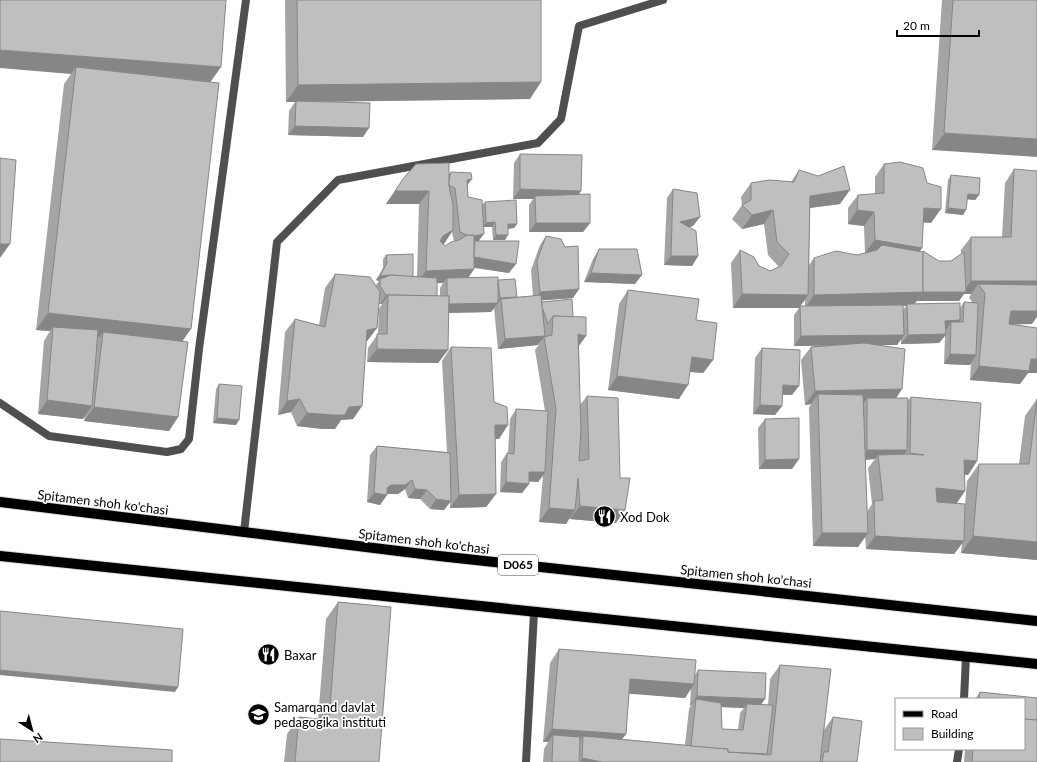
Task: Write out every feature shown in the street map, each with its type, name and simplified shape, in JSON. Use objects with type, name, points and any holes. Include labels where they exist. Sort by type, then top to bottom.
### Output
[{"type":"main road","name":"Spitamen shoh ko'chasi","points":[[0,502],[446,557],[1037,621]]},
{"type":"main road","points":[[0,556],[1037,664]]},
{"type":"lane","points":[[0,403],[49,436],[168,452],[182,449],[189,439],[199,349],[246,0]]},
{"type":"lane","points":[[244,532],[277,242],[338,180],[538,143],[561,119],[579,26],[663,0]]},
{"type":"lane","points":[[526,762],[534,612]]},
{"type":"lane","points":[[964,698],[966,657]]},
{"type":"lane","points":[[957,762],[959,750]]},
{"type":"building","points":[[0,0],[226,0],[221,67],[0,50]]},
{"type":"building","points":[[297,0],[541,0],[541,82],[298,85]]},
{"type":"building","points":[[953,0],[1037,0],[1037,139],[944,133]]},
{"type":"building","points":[[76,67],[219,83],[191,329],[48,313]]},
{"type":"building","points":[[296,101],[370,103],[369,128],[295,126]]},
{"type":"building","points":[[520,154],[582,155],[581,191],[520,189]]},
{"type":"building","points":[[0,158],[16,160],[10,244],[0,244]]},
{"type":"building","points":[[900,162],[923,168],[927,183],[941,187],[941,209],[924,208],[922,248],[875,240],[874,212],[857,210],[858,195],[884,193],[884,164]]},
{"type":"building","points":[[449,163],[449,186],[453,205],[453,230],[443,236],[440,241],[445,246],[467,235],[474,235],[474,269],[426,271],[429,191],[395,191],[416,164]]},
{"type":"building","points":[[844,166],[850,190],[810,196],[808,295],[742,294],[740,250],[754,257],[759,266],[770,271],[781,266],[789,254],[777,242],[773,210],[752,215],[742,205],[751,200],[751,183],[769,180],[794,182],[799,170],[818,176]]},
{"type":"building","points":[[1014,169],[1037,171],[1037,281],[971,281],[971,237],[1011,237]]},
{"type":"building","points":[[451,172],[471,173],[472,179],[467,180],[468,197],[482,200],[484,234],[474,236],[460,232],[455,188],[449,185]]},
{"type":"building","points":[[951,175],[980,178],[979,195],[968,194],[966,210],[948,208]]},
{"type":"building","points":[[673,189],[697,193],[700,217],[680,222],[696,231],[698,256],[671,256]]},
{"type":"building","points":[[590,194],[590,223],[536,223],[535,196]]},
{"type":"building","points":[[516,200],[517,224],[508,224],[508,235],[496,235],[495,222],[486,223],[485,202]]},
{"type":"building","points":[[546,236],[561,239],[565,247],[578,246],[579,289],[540,292],[537,261]]},
{"type":"building","points":[[475,241],[519,241],[516,264],[474,257]]},
{"type":"building","points":[[882,245],[923,252],[923,292],[814,295],[814,258],[836,251],[857,255],[877,250]]},
{"type":"building","points":[[599,249],[637,249],[642,275],[591,273]]},
{"type":"building","points":[[923,251],[939,261],[951,261],[964,252],[966,292],[923,292]]},
{"type":"building","points":[[413,254],[413,277],[391,275],[380,276],[387,263],[386,255]]},
{"type":"building","points":[[335,274],[370,277],[380,292],[377,328],[367,330],[362,406],[349,407],[345,415],[307,413],[300,399],[287,401],[295,319],[325,327]]},
{"type":"building","points":[[391,275],[437,278],[437,296],[386,295],[380,286],[380,279]]},
{"type":"building","points":[[498,277],[498,303],[449,304],[449,296],[447,296],[447,278]]},
{"type":"building","points":[[515,279],[517,297],[500,298],[498,280]]},
{"type":"building","points":[[978,284],[1037,285],[1037,311],[1011,311],[1009,324],[1037,328],[1037,359],[1031,359],[1029,371],[979,366],[985,293]]},
{"type":"building","points":[[628,290],[699,299],[696,320],[717,323],[713,360],[692,357],[688,385],[617,376]]},
{"type":"building","points":[[388,295],[449,296],[448,350],[377,349],[377,334],[387,334]]},
{"type":"building","points":[[541,295],[545,336],[505,339],[501,299]]},
{"type":"building","points":[[572,299],[573,317],[553,316],[548,324],[542,307],[542,302]]},
{"type":"building","points":[[964,302],[978,303],[976,355],[950,354],[951,322],[963,322]]},
{"type":"building","points":[[960,303],[960,320],[945,321],[946,334],[908,335],[907,304]]},
{"type":"building","points":[[903,305],[904,335],[801,336],[800,306]]},
{"type":"building","points":[[553,316],[586,317],[586,336],[578,334],[581,430],[579,461],[589,459],[587,396],[618,398],[620,478],[630,478],[625,510],[580,506],[578,478],[575,510],[549,508],[556,409],[544,337],[552,335]]},
{"type":"building","points":[[53,327],[98,330],[92,406],[47,400]]},
{"type":"building","points":[[103,332],[188,342],[178,417],[94,407]]},
{"type":"building","points":[[864,343],[905,349],[902,389],[815,391],[811,347]]},
{"type":"building","points":[[451,347],[491,348],[494,402],[507,407],[508,425],[495,425],[496,494],[459,495]]},
{"type":"building","points":[[762,348],[800,350],[799,386],[783,385],[782,406],[760,405]]},
{"type":"building","points":[[219,384],[242,386],[239,420],[217,418]]},
{"type":"building","points":[[818,394],[863,395],[868,533],[822,533]]},
{"type":"building","points":[[911,397],[981,403],[977,461],[964,460],[965,491],[936,488],[937,502],[965,504],[964,541],[875,536],[874,501],[883,500],[878,455],[924,455],[910,453]]},
{"type":"building","points":[[867,398],[908,398],[907,450],[867,450]]},
{"type":"building","points":[[1037,399],[1037,542],[973,536],[979,464],[1029,464]]},
{"type":"building","points":[[516,409],[548,411],[545,472],[529,472],[529,484],[506,482],[507,453],[514,454]]},
{"type":"building","points":[[799,418],[799,459],[765,460],[765,419]]},
{"type":"building","points":[[377,446],[450,453],[451,501],[436,499],[427,490],[415,489],[412,480],[405,485],[391,485],[387,488],[387,495],[374,493]]},
{"type":"building","points":[[338,602],[391,607],[379,762],[295,762],[299,717],[329,720]]},
{"type":"building","points":[[0,611],[183,629],[178,687],[0,670]]},
{"type":"building","points":[[559,649],[696,660],[694,684],[630,679],[626,734],[552,729]]},
{"type":"building","points":[[780,665],[831,669],[820,762],[602,762],[582,758],[583,736],[728,749],[728,752],[771,755]]},
{"type":"building","points":[[698,670],[766,673],[765,699],[697,696]]},
{"type":"building","points":[[980,692],[1037,698],[1037,720],[1025,719],[1025,698],[979,698]]},
{"type":"building","points":[[696,699],[721,703],[722,729],[743,730],[747,704],[773,705],[767,754],[728,752],[728,749],[691,746]]},
{"type":"building","points":[[833,717],[862,721],[857,762],[822,762],[824,752],[828,752]]},
{"type":"building","points":[[1025,719],[1037,720],[1037,762],[972,762],[973,750],[1025,750]]},
{"type":"building","points":[[553,735],[580,737],[579,762],[552,762]]},
{"type":"building","points":[[0,739],[172,750],[172,762],[0,762]]},
{"type":"place","name":"Xod Dok","points":[[605,517]]},
{"type":"place","name":"Baxar","points":[[268,655]]},
{"type":"place","name":"Samarqand davlat pedagogika instituti","points":[[259,714]]}]
